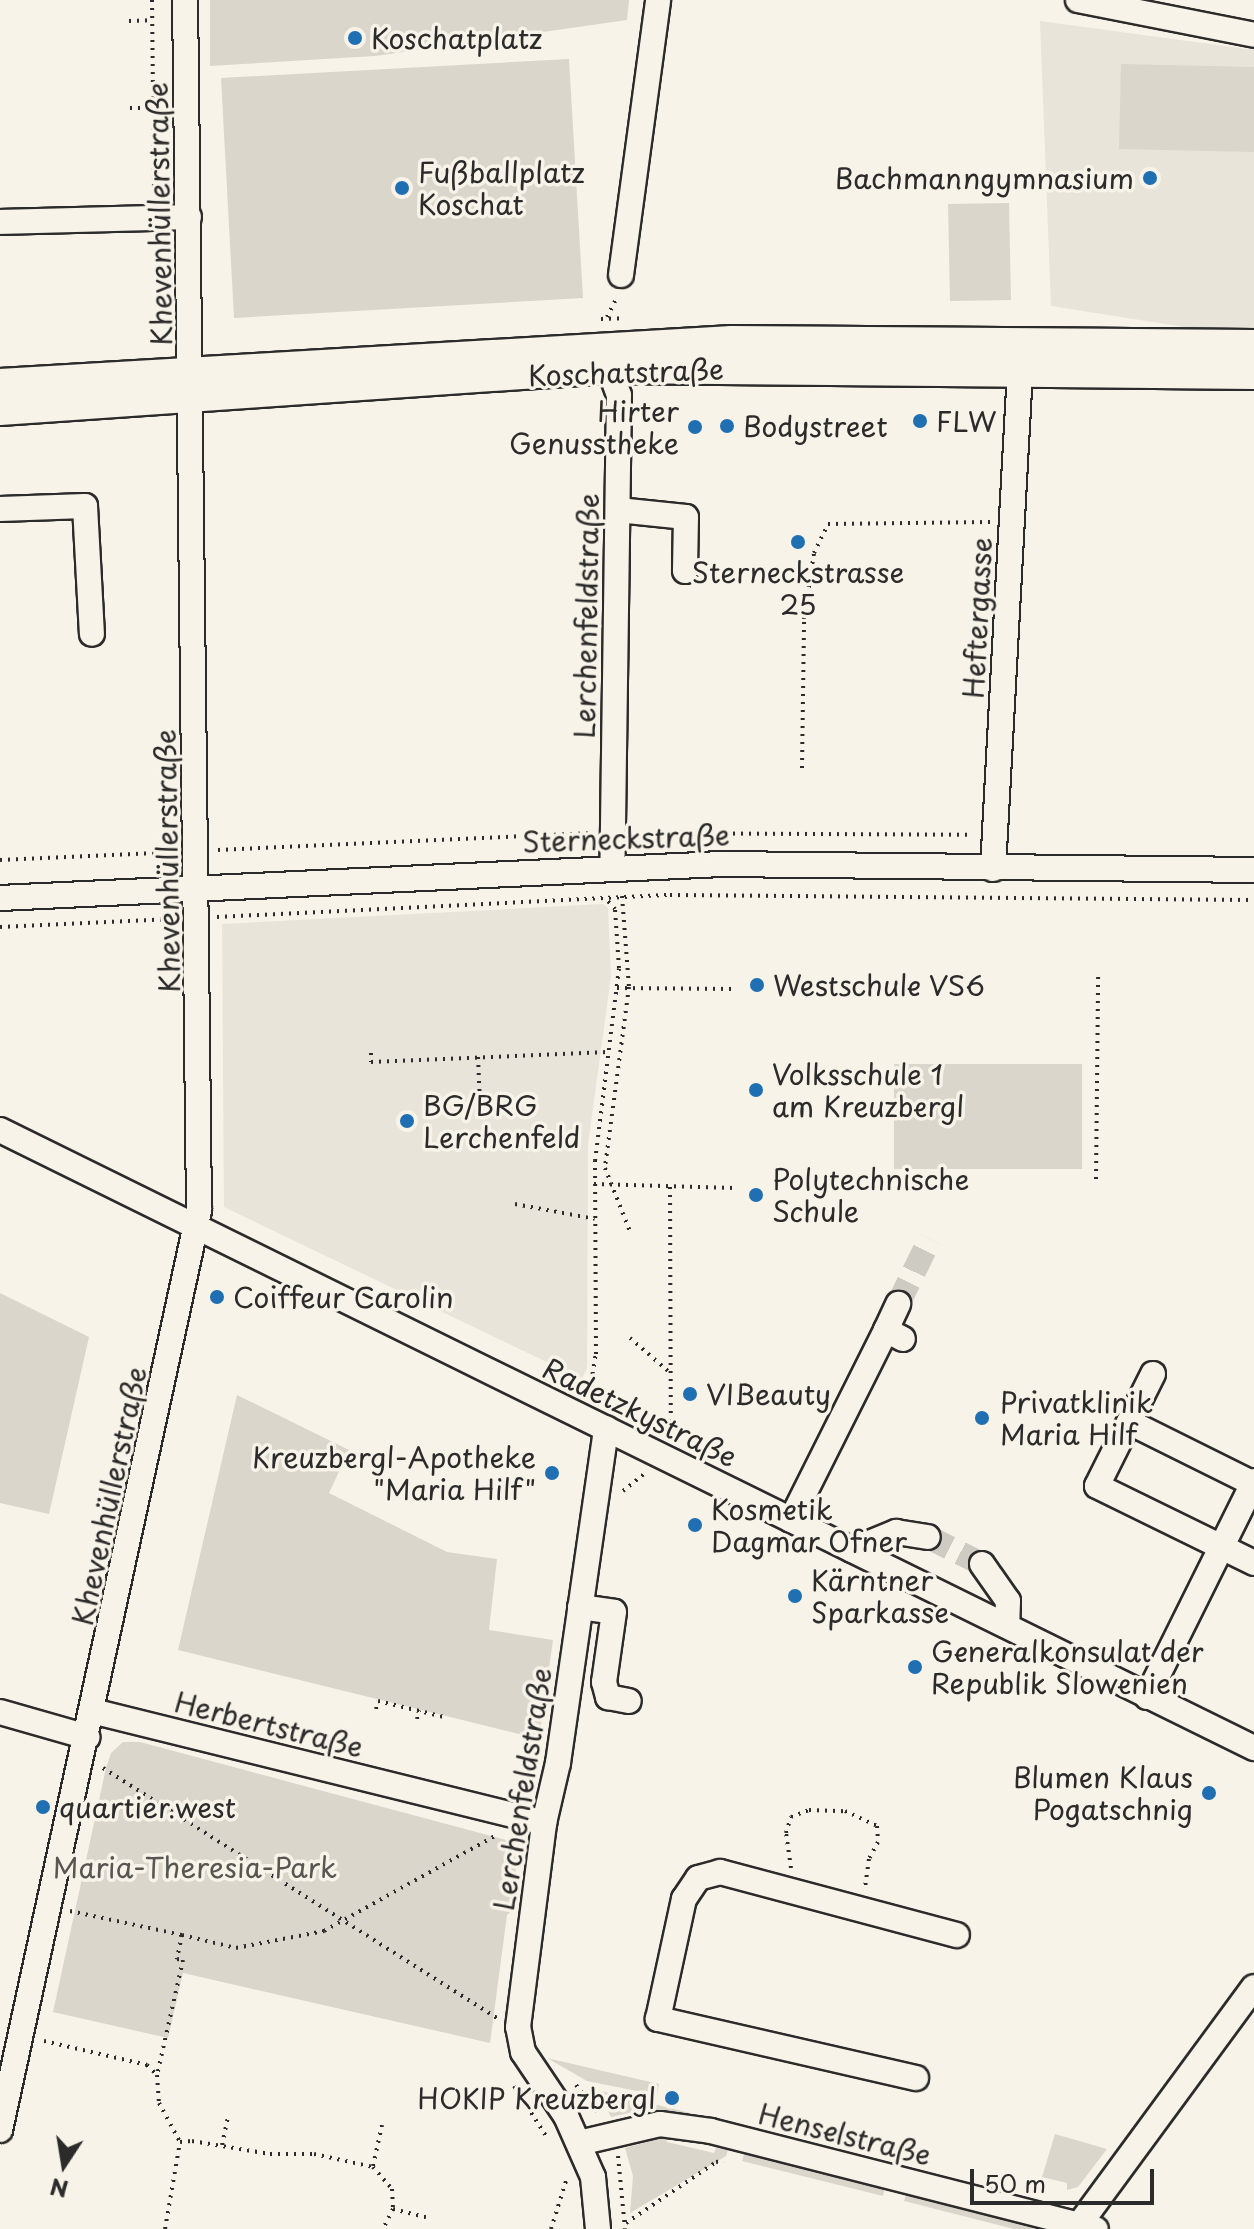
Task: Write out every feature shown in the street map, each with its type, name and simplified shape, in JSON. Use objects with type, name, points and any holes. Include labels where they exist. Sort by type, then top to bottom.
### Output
[{"type":"main road","name":"Koschatstraße","points":[[0,410],[192,384],[608,345],[818,355],[1020,371],[1254,374]]},
{"type":"main road","name":"Koschatstraße","points":[[0,384],[614,381],[818,355],[1254,345]]},
{"type":"street","name":"Khevenhüllerstraße","points":[[92,1711],[198,1227],[198,918],[185,0]]},
{"type":"street","points":[[621,275],[658,0]]},
{"type":"street","points":[[1078,0],[1254,35]]},
{"type":"street","points":[[0,222],[189,217]]},
{"type":"street","name":"Heftergasse","points":[[993,869],[1020,371]]},
{"type":"street","name":"Lerchenfeldstraße","points":[[612,868],[618,510],[614,381]]},
{"type":"street","points":[[0,509],[85,506],[92,634]]},
{"type":"street","points":[[618,510],[686,517],[685,571]]},
{"type":"street","name":"Sterneckstraße","points":[[0,898],[720,864],[1254,870]]},
{"type":"street","name":"Radetzkystraße","points":[[0,1130],[1254,1748]]},
{"type":"street","points":[[791,1520],[894,1334],[898,1304]]},
{"type":"street","points":[[1153,1374],[1097,1486],[1254,1563]]},
{"type":"street","points":[[1129,1422],[1254,1483],[1147,1697]]},
{"type":"street","name":"Lerchenfeldstraße","points":[[598,2229],[593,2177],[579,2143],[523,2052],[518,2027],[544,1823],[558,1763],[606,1428]]},
{"type":"street","points":[[852,1550],[896,1532],[928,1537]]},
{"type":"street","points":[[982,1564],[1008,1601],[1007,1626]]},
{"type":"street","points":[[580,1607],[614,1612],[604,1682],[608,1697],[629,1701]]},
{"type":"street","points":[[0,2130],[92,1711]]},
{"type":"street","name":"Herbertstraße","points":[[92,1711],[544,1823]]},
{"type":"street","points":[[0,1712],[87,1737]]},
{"type":"street","points":[[916,2078],[658,2019],[684,1899],[698,1878],[720,1872],[957,1935]]},
{"type":"street","points":[[1088,2227],[1254,1987]]},
{"type":"street","name":"Henselstraße","points":[[579,2143],[660,2124],[711,2131],[1053,2224],[1088,2227]]},
{"type":"path","points":[[152,0],[155,218]]},
{"type":"path","points":[[129,21],[152,20]]},
{"type":"path","points":[[130,108],[153,108]]},
{"type":"path","points":[[802,768],[804,619],[814,553],[828,524],[1012,522]]},
{"type":"path","points":[[0,860],[588,833]]},
{"type":"path","points":[[624,833],[995,836]]},
{"type":"path","points":[[590,1390],[596,1354],[594,1184],[617,988],[615,909],[605,898]]},
{"type":"path","points":[[0,927],[605,898],[1254,900]]},
{"type":"path","points":[[623,905],[629,987],[606,1147],[610,1184],[631,1234]]},
{"type":"path","points":[[1096,1179],[1098,976]]},
{"type":"path","points":[[617,988],[736,989]]},
{"type":"path","points":[[371,1053],[371,1062],[608,1052]]},
{"type":"path","points":[[478,1057],[480,1104]]},
{"type":"path","points":[[594,1184],[734,1188]]},
{"type":"path","points":[[670,1187],[668,1371],[671,1433]]},
{"type":"path","points":[[515,1204],[595,1219]]},
{"type":"path","points":[[630,1338],[668,1371]]},
{"type":"path","points":[[618,1501],[625,1488],[646,1472]]},
{"type":"path","points":[[376,1709],[378,1701],[444,1717]]},
{"type":"path","points":[[417,1719],[419,1710]]},
{"type":"path","points":[[81,1764],[106,1768],[349,1920],[498,2018],[498,2033]]},
{"type":"path","points":[[789,1892],[792,1849],[786,1833],[791,1817],[809,1810],[845,1811],[877,1826],[878,1842],[869,1859],[862,1909]]},
{"type":"path","points":[[50,1906],[236,1948],[274,1944],[349,1920],[504,1831]]},
{"type":"path","points":[[165,2229],[180,2142],[159,2103],[157,2075],[183,1960],[177,1959],[182,1935]]},
{"type":"path","points":[[21,2036],[147,2065],[157,2075]]},
{"type":"path","points":[[510,2079],[552,2146]]},
{"type":"path","points":[[573,2083],[584,2091],[612,2134],[623,2173],[626,2226]]},
{"type":"path","points":[[222,2145],[228,2117]]},
{"type":"path","points":[[373,2167],[382,2125]]},
{"type":"path","points":[[180,2142],[314,2154],[373,2167],[392,2189],[393,2209],[383,2229]]},
{"type":"path","points":[[551,2229],[579,2143]]},
{"type":"path","points":[[626,2226],[716,2162],[726,2161]]},
{"type":"path","points":[[393,2209],[426,2217]]},
{"type":"shaded area","name":"Bachmanngymnasium","points":[[1040,21],[1254,50],[1254,338],[1051,306]]},
{"type":"shaded area","name":"BG/BRG Lerchenfeld","points":[[603,904],[608,908],[611,976],[588,1145],[587,1368],[582,1379],[224,1207],[222,924]]},
{"type":"green space","name":"Koschatplatz","points":[[210,0],[629,0],[627,20],[375,56],[210,66]]},
{"type":"green space","name":"Fußballplatz Koschat","points":[[569,59],[583,298],[234,318],[221,78]]},
{"type":"green space","points":[[1121,64],[1254,67],[1254,152],[1119,149]]},
{"type":"green space","points":[[1009,203],[1011,300],[950,301],[948,204]]},
{"type":"green space","points":[[894,1064],[1082,1064],[1082,1169],[894,1169]]},
{"type":"green space","points":[[0,1293],[89,1337],[49,1514],[0,1503]]},
{"type":"green space","points":[[237,1395],[349,1450],[329,1493],[447,1552],[497,1559],[489,1630],[553,1640],[539,1739],[178,1650]]},
{"type":"green space","name":"Maria-Theresia-Park","points":[[123,1742],[140,1742],[517,1843],[514,1909],[507,1915],[490,2043],[183,1973],[168,2038],[53,2012],[106,1768],[111,1753]]},
{"type":"green space","points":[[547,2058],[659,2084],[657,2095],[587,2081]]},
{"type":"green space","points":[[597,2090],[690,2113],[689,2117],[646,2109],[611,2117]]},
{"type":"green space","points":[[1055,2134],[1107,2149],[1078,2187],[1067,2190],[1067,2183],[1042,2177]]},
{"type":"green space","points":[[666,2137],[667,2142],[714,2153],[716,2148],[728,2150],[726,2156],[630,2213],[633,2176],[625,2148]]},
{"type":"green space","points":[[744,2154],[885,2188],[883,2196],[742,2161]]},
{"type":"green space","points":[[906,2194],[1042,2228],[1014,2229],[904,2201]]},
{"type":"tunnel","points":[[898,1304],[930,1239]]},
{"type":"tunnel","points":[[928,1537],[982,1564]]},
{"type":"place","name":"Koschatplatz","points":[[355,38]]},
{"type":"place","name":"Bachmanngymnasium","points":[[1150,178]]},
{"type":"place","name":"Fußballplatz Koschat","points":[[402,188]]},
{"type":"place","name":"FLW","points":[[920,421]]},
{"type":"place","name":"Bodystreet","points":[[727,426]]},
{"type":"place","name":"Hirter Genusstheke","points":[[695,427]]},
{"type":"place","name":"Sterneckstrasse 25","points":[[798,542]]},
{"type":"place","name":"Westschule VS6","points":[[757,985]]},
{"type":"place","name":"Volksschule 1 am Kreuzbergl","points":[[756,1090]]},
{"type":"place","name":"BG/BRG Lerchenfeld","points":[[407,1121]]},
{"type":"place","name":"Polytechnische Schule","points":[[756,1195]]},
{"type":"place","name":"Coiffeur Carolin","points":[[217,1297]]},
{"type":"place","name":"VIBeauty","points":[[690,1394]]},
{"type":"place","name":"Privatklinik Maria Hilf","points":[[982,1418]]},
{"type":"place","name":"Kreuzbergl-Apotheke \"Maria Hilf\"","points":[[552,1473]]},
{"type":"place","name":"Kosmetik Dagmar Ofner","points":[[695,1525]]},
{"type":"place","name":"Kärntner Sparkasse","points":[[795,1596]]},
{"type":"place","name":"Generalkonsulat der Republik Slowenien","points":[[915,1667]]},
{"type":"place","name":"Blumen Klaus Pogatschnig","points":[[1209,1793]]},
{"type":"place","name":"quartier.west","points":[[43,1807]]},
{"type":"place","name":"HOKIP Kreuzbergl","points":[[672,2098]]}]
